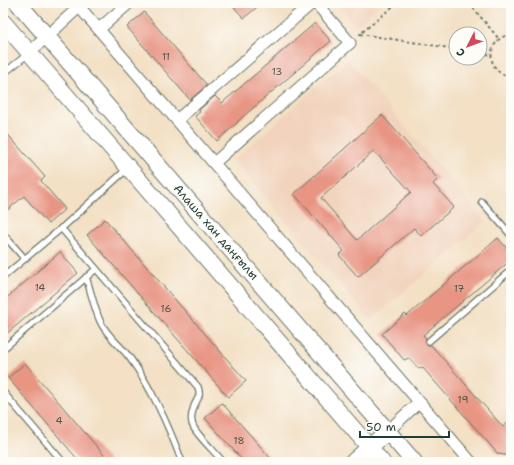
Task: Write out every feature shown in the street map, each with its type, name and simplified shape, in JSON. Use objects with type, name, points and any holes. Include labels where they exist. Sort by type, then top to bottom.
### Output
[{"type":"main road","name":"Алаша хан даңғылы","points":[[18,3],[414,462]]},
{"type":"main road","name":"Алаша хан даңғылы","points":[[3,22],[382,462]]},
{"type":"main road","points":[[353,462],[388,431]]},
{"type":"street","points":[[99,29],[129,3]]},
{"type":"street","points":[[177,120],[312,3]]},
{"type":"street","points":[[214,163],[350,43],[316,3]]},
{"type":"street","points":[[30,52],[78,5],[472,462]]},
{"type":"street","points":[[388,431],[419,402]]},
{"type":"lane","points":[[3,74],[30,52]]},
{"type":"lane","points":[[3,277],[129,168]]},
{"type":"lane","points":[[482,202],[511,235]]},
{"type":"lane","points":[[61,228],[198,387],[200,393],[199,398],[193,408],[191,419],[194,429],[223,462]]},
{"type":"lane","points":[[3,234],[24,258]]},
{"type":"lane","points":[[3,349],[96,269]]},
{"type":"lane","points":[[429,341],[511,270]]},
{"type":"lane","points":[[86,277],[100,322],[106,331],[132,360],[157,402],[182,462]]},
{"type":"lane","points":[[3,392],[63,462]]},
{"type":"path","points":[[397,3],[360,34],[448,48]]},
{"type":"path","points":[[469,3],[499,39]]},
{"type":"path","points":[[511,21],[511,34],[499,39],[492,49],[491,55],[492,62],[496,69],[502,74],[511,77]]},
{"type":"shaded area","points":[[336,3],[383,3],[356,26]]},
{"type":"shaded area","points":[[348,60],[486,221],[371,320],[233,160]]},
{"type":"building","points":[[230,3],[262,3],[244,18]]},
{"type":"building","points":[[144,12],[206,84],[206,86],[190,100],[127,27]]},
{"type":"building","points":[[315,23],[331,41],[217,141],[195,116],[200,112],[199,110],[215,96],[222,103]]},
{"type":"building","points":[[382,115],[438,179],[433,184],[454,207],[421,236],[414,228],[358,277],[339,255],[344,251],[294,194]],"holes":[[[374,151],[411,192],[357,240],[321,198]]]},
{"type":"building","points":[[3,129],[45,177],[41,181],[65,209],[48,224],[24,196],[3,214]]},
{"type":"building","points":[[105,219],[246,381],[228,397],[87,235]]},
{"type":"building","points":[[498,238],[511,253],[511,260],[423,335],[426,338],[426,343],[431,345],[503,427],[511,420],[511,456],[498,454],[422,367],[419,369],[409,358],[404,360],[382,334],[405,314],[407,316]]},
{"type":"building","points":[[60,252],[78,273],[3,337],[3,301]]},
{"type":"building","points":[[25,363],[110,462],[80,462],[8,378]]},
{"type":"building","points":[[222,403],[274,462],[244,462],[205,418]]}]
